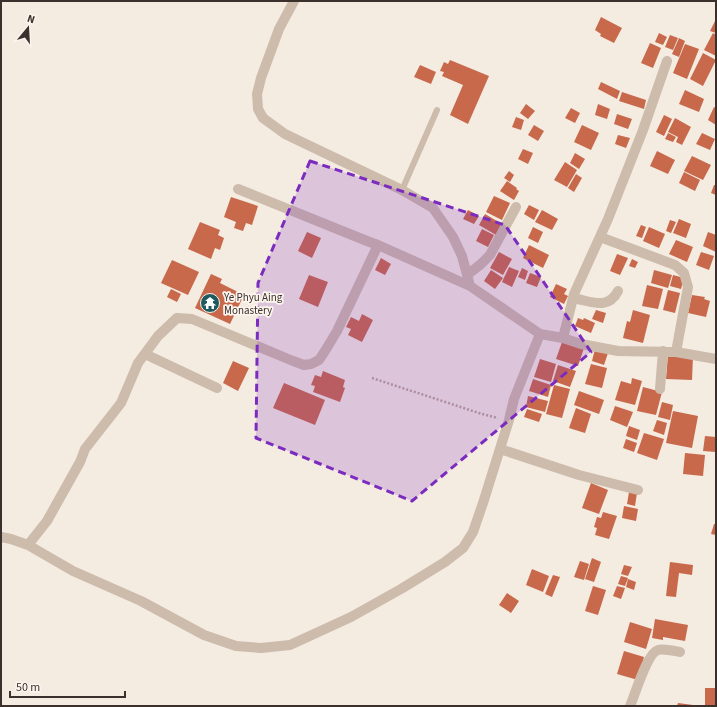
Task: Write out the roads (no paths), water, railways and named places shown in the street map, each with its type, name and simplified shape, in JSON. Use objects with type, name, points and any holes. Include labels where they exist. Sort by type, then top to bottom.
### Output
[{"type":"street","points":[[294,1],[279,29],[261,78],[257,94],[258,109],[263,118],[285,134],[402,190],[432,208],[454,237],[462,256],[470,286]]},
{"type":"street","points":[[562,338],[573,298],[600,237],[643,130],[667,61]]},
{"type":"street","points":[[238,189],[367,241],[378,244],[470,286],[540,334],[562,338],[581,344],[618,350],[676,352],[716,359]]},
{"type":"street","points":[[468,275],[490,255],[516,207]]},
{"type":"street","points":[[600,237],[674,265],[684,273],[688,286],[676,352]]},
{"type":"street","points":[[28,545],[47,521],[80,462],[85,449],[121,403],[138,363],[158,336],[177,318],[192,319],[293,361],[304,365],[311,364],[319,360],[337,331],[378,244]]},
{"type":"street","points":[[573,298],[602,304],[615,298],[618,292]]},
{"type":"street","points":[[1,537],[11,538],[28,545],[73,571],[141,601],[204,635],[236,646],[261,648],[290,646],[351,618],[445,562],[462,548],[473,532],[509,420],[514,399],[540,334]]},
{"type":"street","points":[[660,389],[663,351]]},
{"type":"street","points":[[145,354],[217,388]]},
{"type":"street","points":[[500,449],[579,474],[638,490]]},
{"type":"street","points":[[630,706],[642,673],[652,653],[659,650],[680,652]]},
{"type":"lane","points":[[402,190],[437,110]]},
{"type":"place","name":"Ye Phyu Aing Monastery","points":[[210,303]]}]
